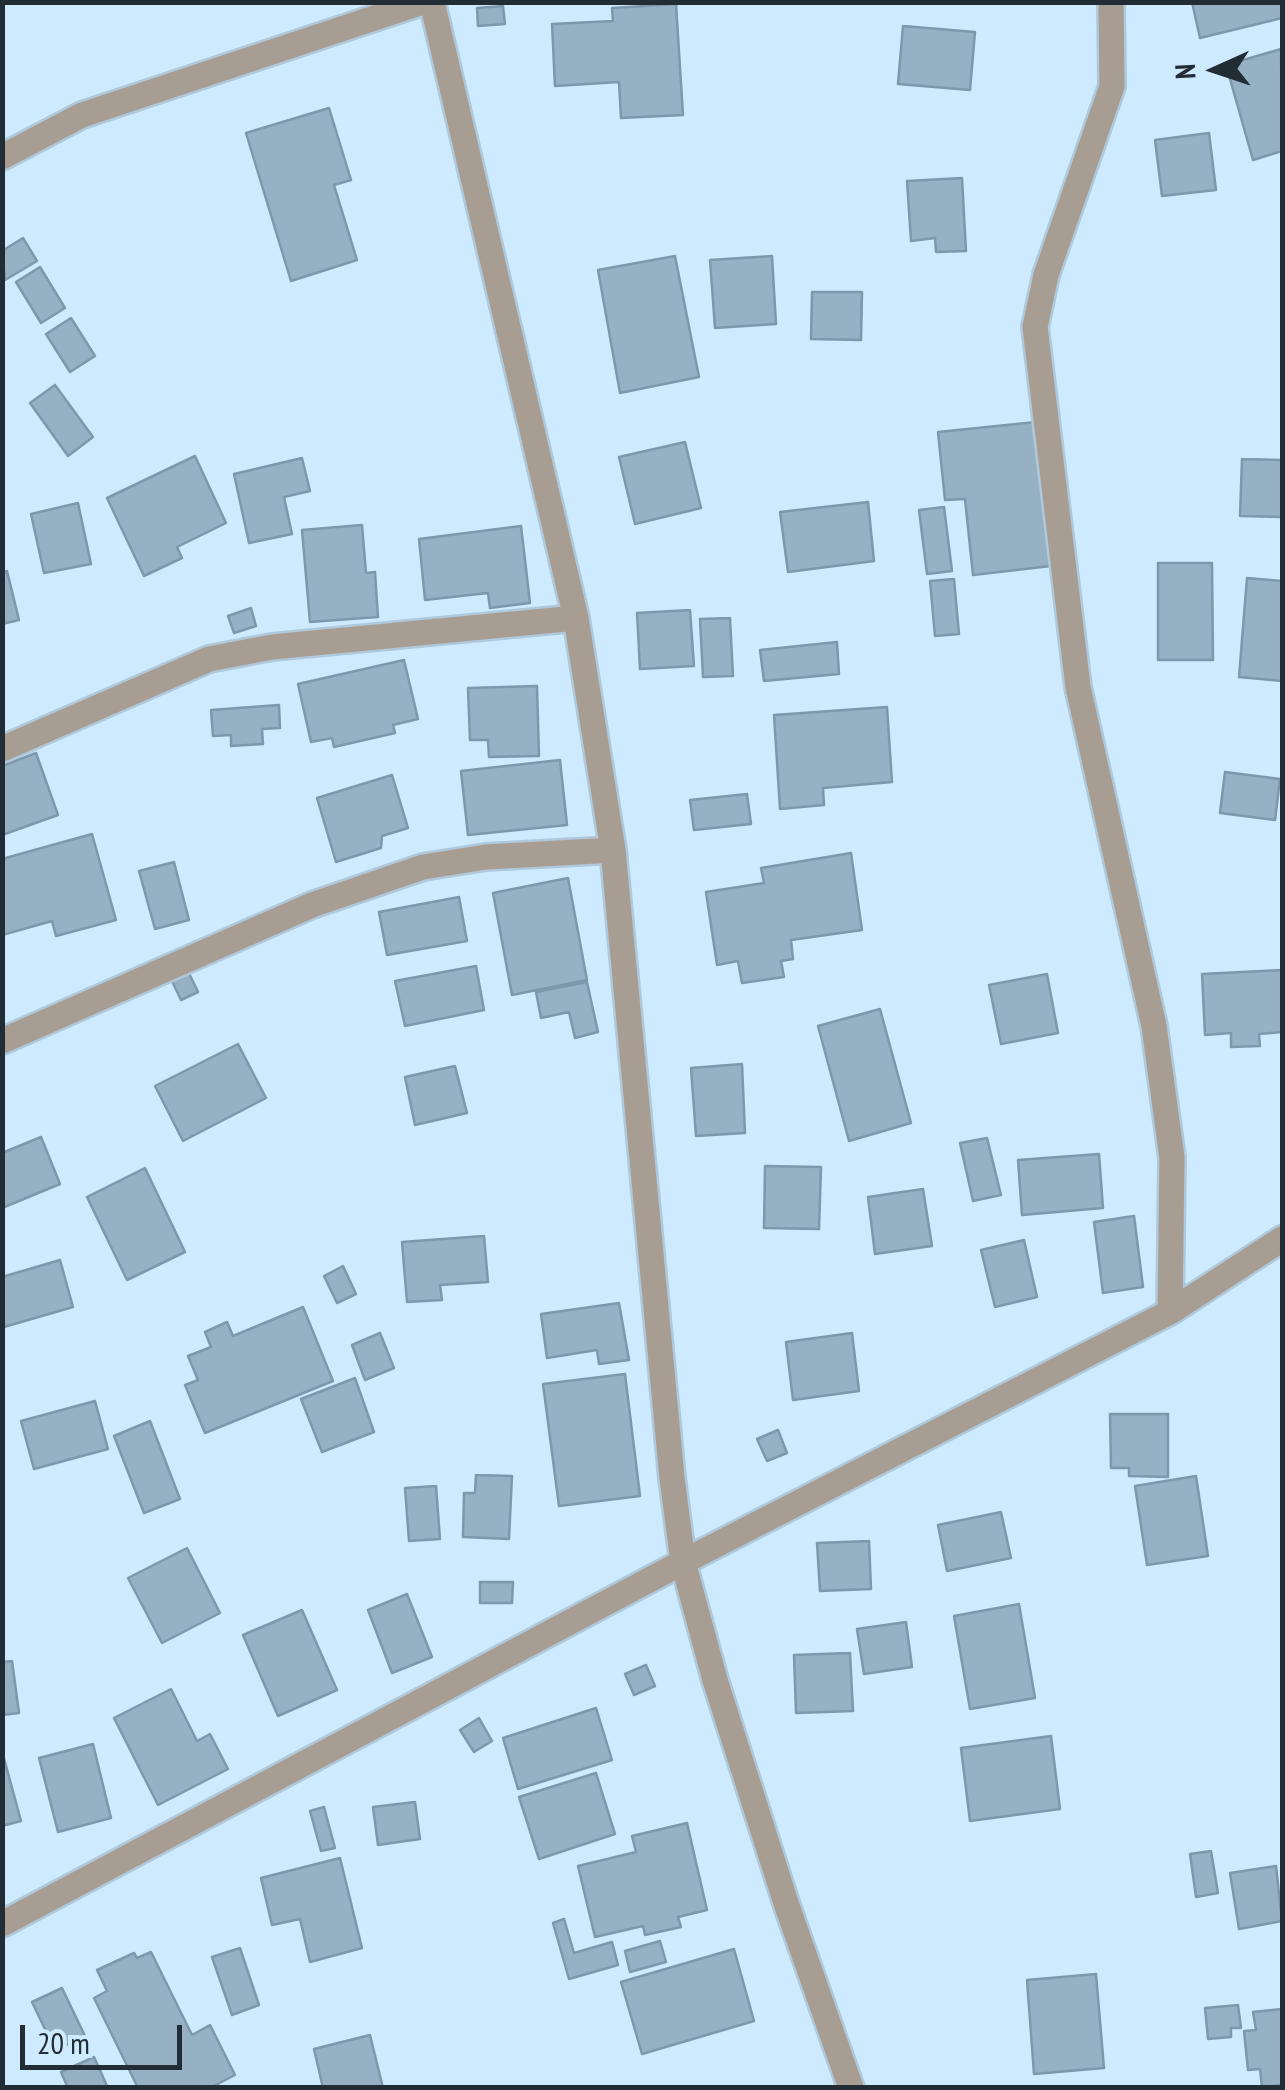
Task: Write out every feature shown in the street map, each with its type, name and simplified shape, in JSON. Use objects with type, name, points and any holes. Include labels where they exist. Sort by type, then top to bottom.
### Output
[{"type":"street","points":[[2,157],[82,115],[423,2]]},
{"type":"street","points":[[432,2],[576,618],[613,850],[683,1562],[715,1680],[781,1887],[851,2088]]},
{"type":"street","points":[[1111,2],[1112,86],[1046,274],[1035,328],[1078,687],[1157,1045],[1172,1158],[1170,1312]]},
{"type":"street","points":[[2,749],[209,658],[272,648],[576,618]]},
{"type":"street","points":[[2,1042],[312,905],[423,867],[486,857],[613,850]]},
{"type":"street","points":[[2,1924],[683,1562],[1170,1312],[1282,1238]]},
{"type":"building","points":[[1192,2],[1282,2],[1282,18],[1200,38]]},
{"type":"building","points":[[676,4],[683,115],[621,118],[619,82],[555,86],[552,24],[613,21],[612,8]]},
{"type":"building","points":[[503,6],[505,24],[478,26],[477,8]]},
{"type":"building","points":[[903,26],[975,32],[970,90],[898,84]]},
{"type":"building","points":[[1281,49],[1282,151],[1253,160],[1226,65]]},
{"type":"building","points":[[329,108],[351,180],[334,185],[357,260],[291,281],[246,133]]},
{"type":"building","points":[[1209,133],[1216,190],[1162,196],[1155,140]]},
{"type":"building","points":[[962,178],[966,251],[936,252],[935,238],[911,241],[907,181]]},
{"type":"building","points":[[23,238],[37,261],[5,280],[2,251]]},
{"type":"building","points":[[675,256],[699,377],[620,393],[598,270]]},
{"type":"building","points":[[772,256],[776,324],[715,328],[710,260]]},
{"type":"building","points":[[40,267],[65,308],[41,323],[16,282]]},
{"type":"building","points":[[812,292],[862,292],[861,340],[811,339]]},
{"type":"building","points":[[71,318],[95,356],[70,372],[46,334]]},
{"type":"building","points":[[55,385],[93,437],[68,456],[30,403]]},
{"type":"building","points":[[1036,422],[1051,566],[973,575],[965,499],[945,500],[938,432]]},
{"type":"building","points":[[685,442],[701,508],[635,524],[619,457]]},
{"type":"building","points":[[195,456],[226,523],[177,547],[182,558],[144,576],[107,498]]},
{"type":"building","points":[[302,458],[310,491],[284,497],[292,534],[249,543],[234,474]]},
{"type":"building","points":[[1242,459],[1282,460],[1282,517],[1240,516]]},
{"type":"building","points":[[868,502],[874,561],[788,572],[780,512]]},
{"type":"building","points":[[78,503],[91,564],[44,573],[31,514]]},
{"type":"building","points":[[944,507],[952,571],[927,574],[919,510]]},
{"type":"building","points":[[362,525],[366,573],[375,572],[378,617],[310,622],[302,530]]},
{"type":"building","points":[[521,526],[530,603],[490,608],[488,593],[425,600],[419,539]]},
{"type":"building","points":[[1158,563],[1212,563],[1213,660],[1158,660]]},
{"type":"building","points":[[7,571],[19,620],[2,624],[2,573]]},
{"type":"building","points":[[1247,578],[1282,581],[1282,681],[1239,677]]},
{"type":"building","points":[[954,579],[959,634],[935,636],[930,581]]},
{"type":"building","points":[[251,608],[256,626],[234,633],[228,616]]},
{"type":"building","points":[[690,610],[694,666],[640,669],[637,613]]},
{"type":"building","points":[[730,618],[733,676],[703,677],[700,619]]},
{"type":"building","points":[[837,642],[839,674],[764,681],[760,650]]},
{"type":"building","points":[[404,660],[418,719],[393,725],[395,733],[334,747],[332,738],[311,742],[298,684]]},
{"type":"building","points":[[537,686],[539,756],[489,757],[488,740],[470,740],[468,688]]},
{"type":"building","points":[[279,705],[280,728],[262,729],[263,744],[231,746],[231,735],[213,736],[211,710]]},
{"type":"building","points":[[887,707],[892,782],[823,788],[824,805],[780,809],[774,715]]},
{"type":"building","points":[[36,753],[58,815],[2,835],[2,766]]},
{"type":"building","points":[[560,760],[567,825],[468,835],[461,771]]},
{"type":"building","points":[[1225,772],[1280,779],[1275,820],[1220,813]]},
{"type":"building","points":[[392,775],[408,828],[382,836],[381,848],[336,862],[317,798]]},
{"type":"building","points":[[747,794],[751,824],[694,830],[690,800]]},
{"type":"building","points":[[92,834],[116,920],[56,936],[52,921],[2,935],[2,859]]},
{"type":"building","points":[[851,853],[862,930],[791,940],[793,959],[781,961],[784,977],[742,983],[738,961],[717,965],[706,892],[764,883],[761,868]]},
{"type":"building","points":[[174,862],[189,920],[155,929],[139,871]]},
{"type":"building","points":[[568,878],[587,980],[512,995],[493,893]]},
{"type":"building","points":[[459,897],[467,941],[387,955],[379,912]]},
{"type":"building","points":[[476,966],[484,1010],[405,1026],[395,981]]},
{"type":"building","points":[[1282,970],[1282,1032],[1259,1034],[1260,1046],[1231,1047],[1231,1033],[1205,1035],[1202,974]]},
{"type":"building","points":[[188,971],[198,992],[181,1000],[171,979]]},
{"type":"building","points":[[1047,974],[1058,1033],[1001,1044],[989,985]]},
{"type":"building","points":[[587,982],[598,1032],[575,1038],[569,1012],[541,1018],[536,992]]},
{"type":"building","points":[[880,1009],[911,1123],[849,1141],[818,1026]]},
{"type":"building","points":[[238,1044],[266,1098],[183,1141],[155,1086]]},
{"type":"building","points":[[742,1064],[745,1133],[696,1136],[691,1068]]},
{"type":"building","points":[[455,1066],[467,1113],[415,1125],[405,1077]]},
{"type":"building","points":[[41,1137],[60,1184],[2,1208],[2,1153]]},
{"type":"building","points":[[987,1138],[1001,1195],[973,1201],[960,1143]]},
{"type":"building","points":[[1099,1154],[1103,1208],[1022,1215],[1018,1160]]},
{"type":"building","points":[[765,1166],[821,1167],[819,1229],[764,1228]]},
{"type":"building","points":[[145,1168],[185,1252],[127,1280],[87,1197]]},
{"type":"building","points":[[923,1189],[932,1246],[875,1254],[868,1197]]},
{"type":"building","points":[[1134,1216],[1143,1287],[1103,1293],[1094,1222]]},
{"type":"building","points":[[484,1236],[488,1282],[440,1285],[442,1300],[407,1302],[402,1242]]},
{"type":"building","points":[[1024,1240],[1037,1297],[995,1307],[981,1250]]},
{"type":"building","points":[[60,1260],[73,1307],[4,1327],[2,1277]]},
{"type":"building","points":[[343,1266],[356,1294],[337,1303],[324,1276]]},
{"type":"building","points":[[619,1303],[629,1360],[599,1364],[597,1350],[547,1358],[541,1314]]},
{"type":"building","points":[[303,1307],[333,1381],[205,1433],[185,1385],[198,1380],[188,1356],[211,1347],[205,1332],[227,1322],[233,1336]]},
{"type":"building","points":[[380,1333],[394,1368],[365,1380],[352,1345]]},
{"type":"building","points":[[852,1333],[859,1391],[793,1400],[786,1342]]},
{"type":"building","points":[[625,1374],[640,1496],[559,1506],[543,1384]]},
{"type":"building","points":[[355,1378],[374,1432],[322,1452],[301,1399]]},
{"type":"building","points":[[95,1401],[108,1449],[34,1469],[21,1421]]},
{"type":"building","points":[[1110,1414],[1168,1414],[1168,1477],[1129,1476],[1129,1468],[1111,1468]]},
{"type":"building","points":[[150,1421],[180,1499],[144,1513],[114,1436]]},
{"type":"building","points":[[778,1430],[787,1453],[767,1461],[757,1439]]},
{"type":"building","points":[[476,1475],[512,1476],[509,1539],[463,1537],[464,1493],[475,1493]]},
{"type":"building","points":[[1196,1476],[1208,1556],[1147,1565],[1135,1486]]},
{"type":"building","points":[[436,1486],[440,1539],[409,1541],[405,1488]]},
{"type":"building","points":[[1001,1512],[1011,1558],[947,1571],[938,1525]]},
{"type":"building","points":[[869,1541],[871,1589],[820,1591],[817,1543]]},
{"type":"building","points":[[187,1548],[220,1613],[162,1643],[128,1578]]},
{"type":"building","points":[[480,1582],[513,1582],[512,1603],[480,1603]]},
{"type":"building","points":[[407,1594],[432,1657],[392,1673],[368,1610]]},
{"type":"building","points":[[1019,1604],[1035,1698],[970,1709],[954,1616]]},
{"type":"building","points":[[302,1610],[337,1690],[278,1716],[243,1635]]},
{"type":"building","points":[[906,1622],[912,1667],[864,1674],[857,1629]]},
{"type":"building","points":[[850,1653],[853,1711],[796,1713],[794,1655]]},
{"type":"building","points":[[12,1661],[19,1713],[2,1715],[2,1662]]},
{"type":"building","points":[[646,1665],[655,1686],[634,1695],[625,1674]]},
{"type":"building","points":[[171,1689],[197,1741],[210,1734],[228,1769],[158,1805],[114,1718]]},
{"type":"building","points":[[596,1708],[612,1760],[518,1789],[503,1738]]},
{"type":"building","points":[[479,1718],[492,1741],[474,1752],[460,1730]]},
{"type":"building","points":[[1051,1736],[1060,1809],[970,1821],[961,1748]]},
{"type":"building","points":[[93,1744],[111,1818],[58,1832],[39,1758]]},
{"type":"building","points":[[2,1751],[21,1821],[2,1826]]},
{"type":"building","points":[[596,1773],[615,1834],[539,1859],[519,1797]]},
{"type":"building","points":[[415,1802],[420,1839],[378,1845],[373,1807]]},
{"type":"building","points":[[324,1807],[335,1848],[321,1851],[310,1811]]},
{"type":"building","points":[[687,1823],[707,1910],[678,1917],[681,1927],[645,1935],[643,1926],[595,1937],[578,1866],[636,1852],[632,1836]]},
{"type":"building","points":[[1211,1851],[1218,1893],[1196,1897],[1190,1854]]},
{"type":"building","points":[[340,1858],[362,1948],[310,1962],[300,1919],[272,1925],[261,1878]]},
{"type":"building","points":[[1276,1866],[1282,1921],[1239,1929],[1230,1873]]},
{"type":"building","points":[[564,1919],[574,1953],[612,1942],[618,1965],[569,1979],[553,1923]]},
{"type":"building","points":[[660,1941],[666,1962],[630,1972],[625,1951]]},
{"type":"building","points":[[240,1948],[259,2005],[232,2015],[212,1957]]},
{"type":"building","points":[[734,1949],[754,2021],[642,2054],[621,1982]]},
{"type":"building","points":[[151,1952],[192,2035],[210,2025],[235,2075],[210,2088],[138,2088],[94,1998],[107,1991],[97,1970],[134,1953],[137,1958]]},
{"type":"building","points":[[1096,1974],[1104,2068],[1034,2074],[1027,1980]]},
{"type":"building","points":[[62,1988],[85,2036],[55,2050],[32,2002]]},
{"type":"building","points":[[1238,2005],[1241,2028],[1231,2028],[1231,2037],[1208,2039],[1205,2008]]},
{"type":"building","points":[[1282,2009],[1282,2085],[1262,2087],[1260,2069],[1248,2070],[1244,2031],[1256,2030],[1253,2012]]},
{"type":"building","points":[[370,2035],[383,2088],[323,2088],[314,2049]]},
{"type":"building","points":[[94,2057],[108,2088],[68,2088],[61,2072]]}]
